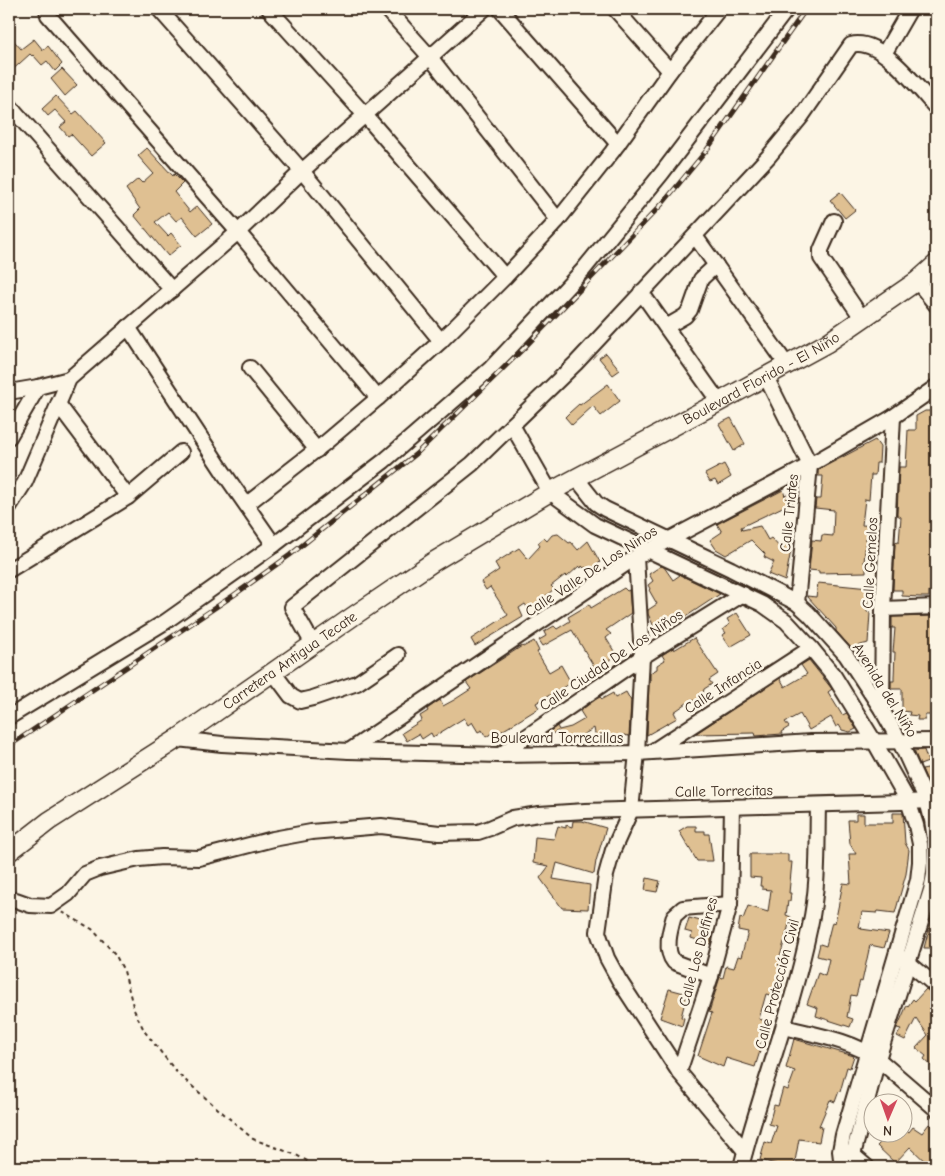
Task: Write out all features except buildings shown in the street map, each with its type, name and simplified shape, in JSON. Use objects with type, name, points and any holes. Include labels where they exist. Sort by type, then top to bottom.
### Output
[{"type":"main road","name":"Boulevard Florido - El Niño","points":[[577,479],[827,343],[917,281],[936,264]]},
{"type":"main road","name":"Carretera Antigua Tecate","points":[[9,852],[50,821],[178,739],[433,562],[550,492],[577,479]]},
{"type":"street","points":[[47,9],[48,15],[238,232],[378,398]]},
{"type":"street","points":[[159,9],[302,172],[441,341]]},
{"type":"street","points":[[269,9],[365,115],[505,277]]},
{"type":"street","points":[[388,9],[430,57],[558,220]]},
{"type":"street","points":[[9,507],[25,482],[69,379],[238,232],[484,9]]},
{"type":"street","points":[[500,9],[618,144]]},
{"type":"street","points":[[615,9],[670,71]]},
{"type":"street","points":[[247,504],[317,450],[378,398],[441,341],[505,277],[558,220],[618,144],[670,71],[719,9]]},
{"type":"street","points":[[9,717],[166,622],[274,546],[384,461],[490,369],[583,270],[662,173],[787,9]]},
{"type":"street","points":[[884,54],[910,9]]},
{"type":"street","points":[[313,644],[292,607],[472,464],[576,363],[769,156],[800,117],[851,45],[864,44],[884,54],[903,70],[936,108]]},
{"type":"street","points":[[9,105],[172,290]]},
{"type":"street","points":[[834,221],[821,250],[821,258],[862,318]]},
{"type":"street","points":[[695,236],[787,365]]},
{"type":"street","points":[[666,327],[685,316],[690,310],[701,279],[716,265]]},
{"type":"street","points":[[917,281],[936,305]]},
{"type":"street","points":[[641,292],[719,402]]},
{"type":"street","points":[[128,327],[274,546]]},
{"type":"street","points":[[250,368],[317,450]]},
{"type":"street","name":"Calle Triates","points":[[766,377],[810,465],[797,603]]},
{"type":"street","points":[[9,392],[69,379]]},
{"type":"street","name":"Calle Valle De Los Ninos","points":[[349,751],[642,554],[810,465],[893,417],[936,386]]},
{"type":"street","points":[[9,437],[38,387]]},
{"type":"street","points":[[58,404],[128,498]]},
{"type":"street","name":"Calle Gemelos","points":[[882,710],[883,609],[893,417]]},
{"type":"street","points":[[512,425],[550,492]]},
{"type":"street","points":[[9,570],[128,498],[181,452]]},
{"type":"street","name":"Avenida del Niño","points":[[577,479],[596,503],[605,509],[797,603],[846,655],[882,710],[931,801],[935,839],[934,875],[931,890],[909,961],[873,1056]]},
{"type":"street","name":"Avenida del Niño","points":[[550,492],[595,526],[642,554],[743,594],[762,604],[786,621],[834,676],[908,801],[920,844],[918,880],[896,953],[873,1056],[845,1160]]},
{"type":"street","points":[[642,554],[642,657],[637,753],[631,810],[613,850],[606,876],[598,932],[607,958],[619,980],[679,1072],[745,1151]]},
{"type":"street","name":"Calle Ciudad De Los Niños","points":[[500,755],[642,657],[743,594]]},
{"type":"street","points":[[883,609],[936,608]]},
{"type":"street","name":"Calle Infancia","points":[[652,752],[811,648]]},
{"type":"street","points":[[273,672],[291,696],[300,701],[357,683],[398,654]]},
{"type":"street","name":"Boulevard Torrecillas","points":[[178,739],[222,744],[349,751],[500,755],[637,753],[811,742],[936,741]]},
{"type":"street","name":"Calle Torrecitas","points":[[51,906],[68,894],[85,874],[100,868],[139,859],[162,857],[199,858],[273,839],[311,832],[381,826],[439,833],[478,832],[513,818],[538,814],[931,801]]},
{"type":"street","name":"Calle Protección Civil","points":[[741,1167],[784,1027],[811,925],[817,882],[818,805]]},
{"type":"street","name":"Calle Los Delfines","points":[[679,1072],[711,976],[730,904],[732,807]]},
{"type":"street","points":[[16,900],[30,905],[51,906]]},
{"type":"street","points":[[711,976],[671,960],[669,945],[674,916],[683,908],[730,904]]},
{"type":"street","points":[[896,953],[909,961],[936,986]]},
{"type":"street","points":[[784,1027],[848,1044],[873,1056],[936,1109]]},
{"type":"street","points":[[845,1160],[867,1167]]},
{"type":"path","points":[[51,906],[92,929],[115,954],[124,971],[134,1010],[145,1032],[178,1074],[253,1139],[296,1155],[315,1167]]},
{"type":"railway","points":[[9,746],[234,595],[290,555],[416,454],[523,349],[663,203],[706,151],[806,9]]}]
